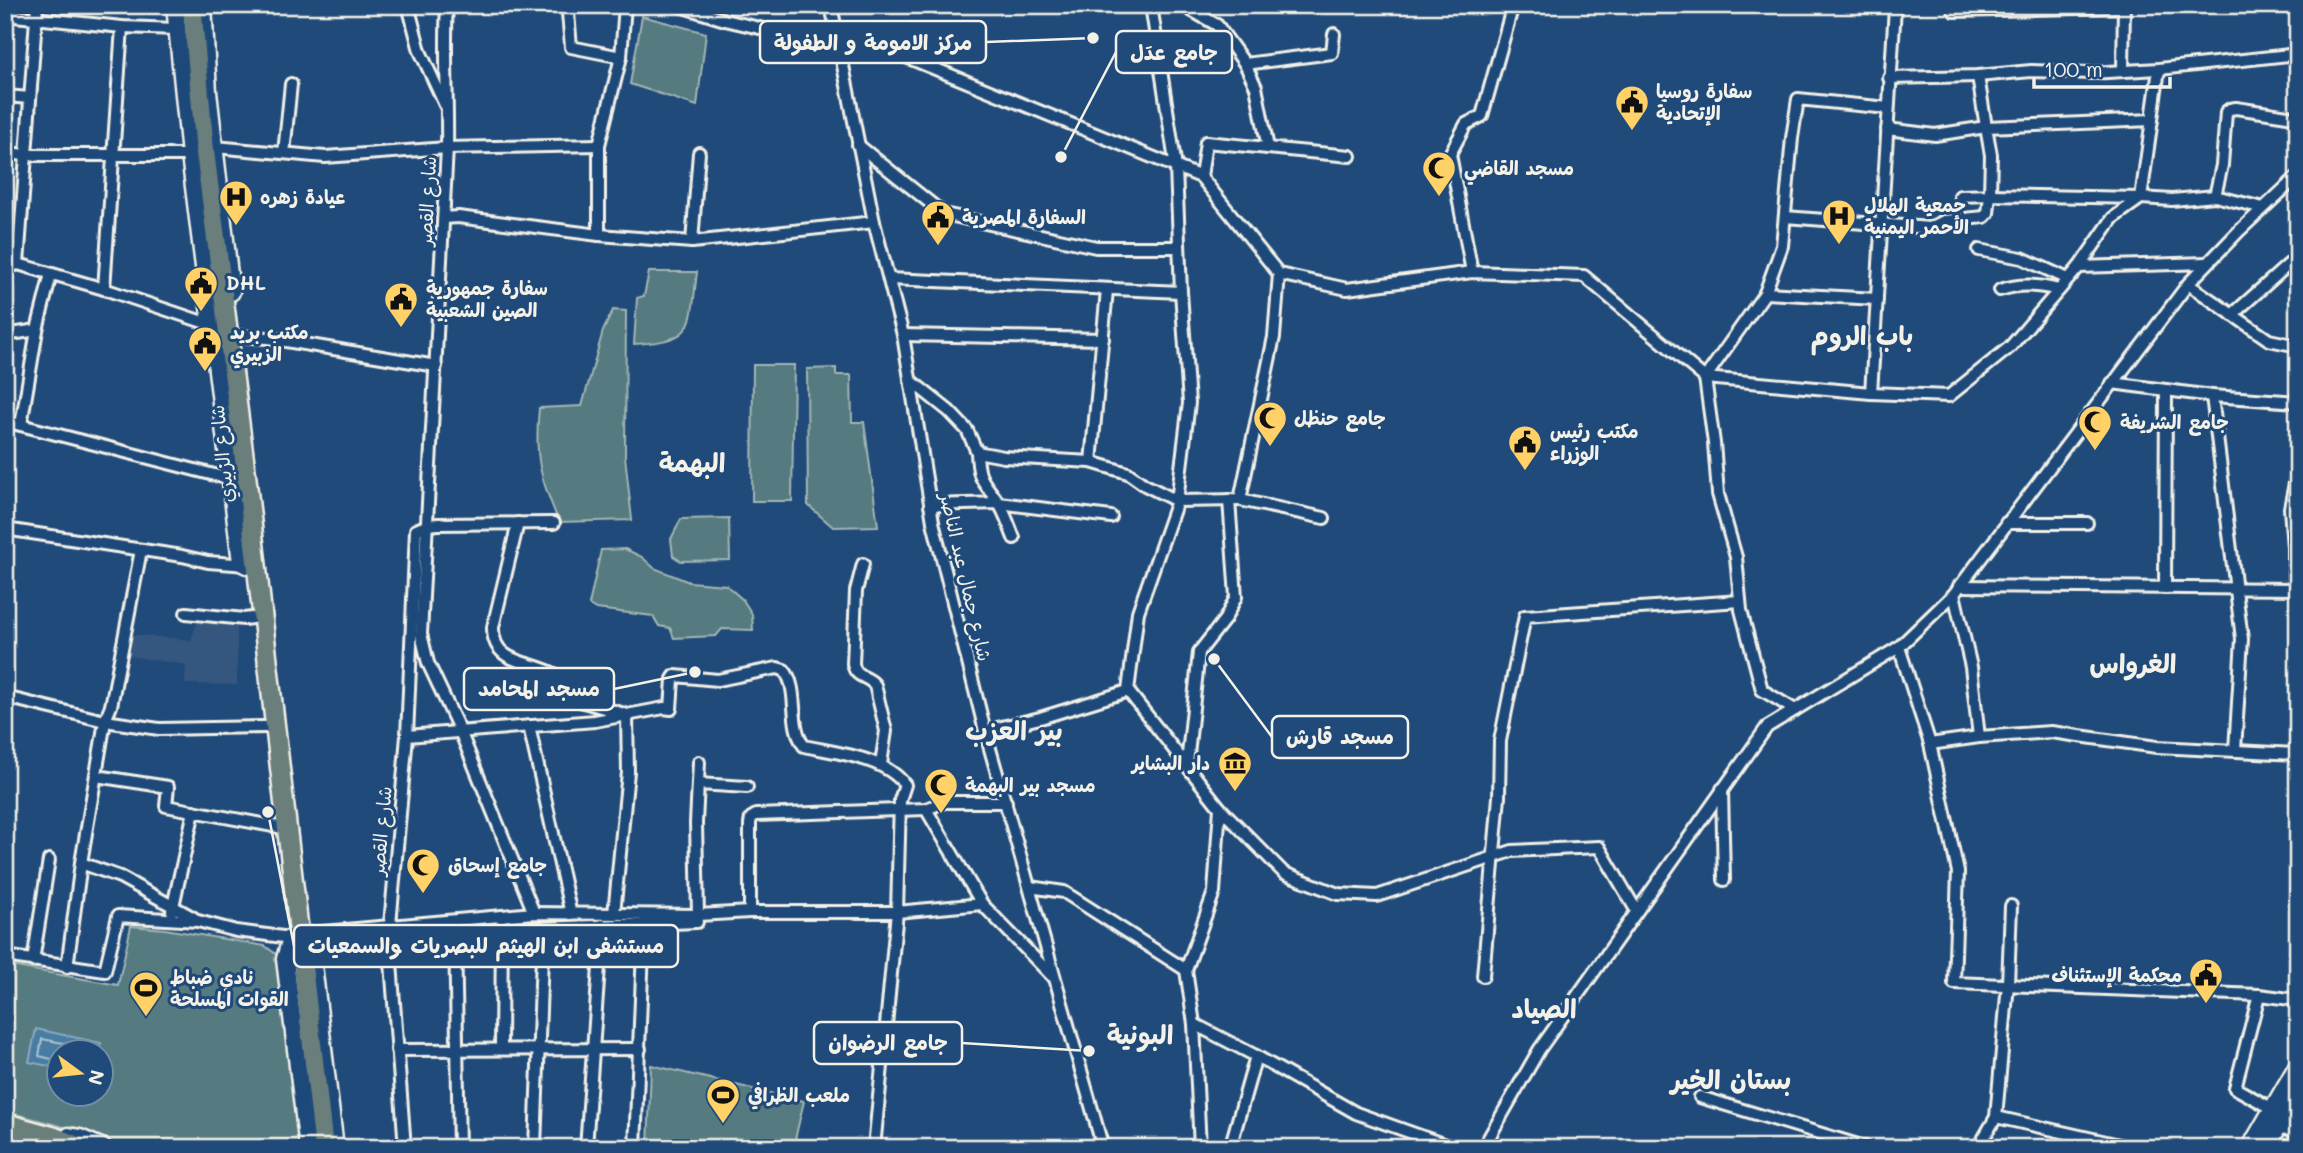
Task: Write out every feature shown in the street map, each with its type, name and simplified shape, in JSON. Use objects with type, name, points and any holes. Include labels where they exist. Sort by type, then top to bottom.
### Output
[{"type":"main road","name":"شارع الزبيري","points":[[175,5],[190,155],[208,200],[233,336],[296,899],[315,1148]]},
{"type":"main road","name":"شارع الزبيري","points":[[183,5],[208,200],[252,618],[278,827],[298,939],[324,1148]]},
{"type":"main road","name":"شارع الزبيري","points":[[192,5],[208,200],[212,325],[241,562],[247,565]]},
{"type":"main road","name":"شارع الزبيري","points":[[203,5],[208,92],[215,147],[208,200]]},
{"type":"main road","points":[[308,1148],[285,959],[298,939],[309,953],[313,965],[335,1148]]},
{"type":"main road","points":[[2250,1148],[2272,1116],[2298,1065]]},
{"type":"main road","points":[[2266,1148],[2272,1116],[2298,1093]]},
{"type":"main road","points":[[2272,1116],[2298,1130]]},
{"type":"main road","points":[[5,1123],[55,1137],[82,1148]]},
{"type":"main road","points":[[55,1137],[70,1136],[103,1148]]},
{"type":"main road","points":[[5,1138],[37,1148]]},
{"type":"street","points":[[18,264],[37,5]]},
{"type":"street","points":[[408,5],[420,51],[448,110]]},
{"type":"street","name":"شارع القصر","points":[[447,5],[444,47],[448,110],[447,148],[421,634],[428,663],[460,731],[534,913]]},
{"type":"street","points":[[599,235],[598,145],[621,57],[625,5]]},
{"type":"street","points":[[677,5],[725,20],[803,38],[836,33],[1201,177],[1279,274],[1347,289],[1472,272],[1584,276],[1705,378],[1871,393],[1949,396],[2010,347],[2079,267],[2113,218],[2141,198],[2159,69]]},
{"type":"street","name":"شارع جمال عبد الناصر","points":[[831,5],[874,222],[903,335],[930,505],[985,731],[1103,1148]]},
{"type":"street","points":[[1151,5],[1176,168],[1189,403],[1177,501],[1138,612],[1128,691],[1220,807],[1284,873],[1338,894],[1377,896],[1512,851],[1600,847],[1636,910]]},
{"type":"street","points":[[1182,5],[1217,25],[1245,64],[1256,86],[1268,148]]},
{"type":"street","points":[[1472,272],[1450,154],[1466,124],[1482,116],[1513,5]]},
{"type":"street","points":[[1871,393],[1895,6]]},
{"type":"street","points":[[1954,11],[2124,6],[2123,70]]},
{"type":"street","points":[[568,13],[571,47],[621,57]]},
{"type":"street","points":[[5,15],[122,27],[177,29]]},
{"type":"street","points":[[104,289],[122,27]]},
{"type":"street","points":[[1245,64],[1332,54],[1334,34]]},
{"type":"street","points":[[420,51],[434,55],[444,47]]},
{"type":"street","points":[[1889,78],[1978,76],[2031,71],[2091,73],[2159,69],[2298,54]]},
{"type":"street","points":[[1784,217],[1930,228],[1944,221],[1984,217],[1988,213],[1990,195],[1990,145],[1978,76]]},
{"type":"street","points":[[284,153],[291,84]]},
{"type":"street","points":[[5,96],[30,98]]},
{"type":"street","points":[[1795,710],[1762,690],[1740,601],[1736,557],[1718,494],[1705,378],[1765,293],[1782,246],[1791,138],[1798,99],[1888,108]]},
{"type":"street","points":[[2215,196],[2222,165],[2226,112],[2236,108],[2294,117]]},
{"type":"street","points":[[1887,129],[1935,135],[1986,127],[2152,121]]},
{"type":"street","points":[[1201,177],[1206,142],[1350,156]]},
{"type":"street","points":[[215,147],[325,157],[447,148],[598,145]]},
{"type":"street","points":[[858,145],[944,214],[1096,247],[1179,247]]},
{"type":"street","points":[[5,153],[190,155]]},
{"type":"street","points":[[692,243],[699,153]]},
{"type":"street","points":[[1483,1148],[1539,1050],[1767,727],[1899,647],[1957,590],[2188,284],[2298,176]]},
{"type":"street","points":[[1960,196],[2141,198],[2172,201],[2215,196],[2263,208]]},
{"type":"street","points":[[444,218],[458,217],[599,235],[692,243],[874,222]]},
{"type":"street","points":[[1979,250],[2022,258],[2068,279]]},
{"type":"street","points":[[5,256],[18,264],[212,325]]},
{"type":"street","points":[[2232,315],[2298,256]]},
{"type":"street","points":[[2079,267],[2207,263]]},
{"type":"street","points":[[5,268],[18,264]]},
{"type":"street","points":[[21,425],[37,330],[51,274]]},
{"type":"street","points":[[1187,764],[1199,652],[1225,619],[1236,597],[1235,500],[1274,337],[1279,274]]},
{"type":"street","points":[[889,278],[1181,292]]},
{"type":"street","points":[[2000,289],[2033,284],[2059,290]]},
{"type":"street","points":[[2188,284],[2269,340],[2298,346]]},
{"type":"street","points":[[1091,462],[1107,290]]},
{"type":"street","points":[[1765,293],[1877,299]]},
{"type":"street","points":[[5,335],[37,330]]},
{"type":"street","points":[[903,335],[1103,339]]},
{"type":"street","points":[[233,336],[268,338],[436,366]]},
{"type":"street","points":[[910,380],[949,411],[967,430],[977,452],[980,477],[999,503],[1014,538]]},
{"type":"street","points":[[2112,383],[2212,396],[2298,402]]},
{"type":"street","points":[[2165,588],[2166,391]]},
{"type":"street","points":[[2212,396],[2242,639],[2235,750]]},
{"type":"street","points":[[5,421],[230,478]]},
{"type":"street","points":[[977,452],[1004,457],[1091,462],[1128,473],[1177,501],[1235,500],[1324,518]]},
{"type":"street","points":[[1957,590],[2297,589],[2294,508],[2298,468]]},
{"type":"street","points":[[930,505],[999,503],[1111,517]]},
{"type":"street","points":[[517,523],[493,627],[493,641],[499,650],[560,677],[574,699],[627,715]]},
{"type":"street","points":[[428,525],[554,523]]},
{"type":"street","points":[[2006,523],[2087,523]]},
{"type":"street","name":"شارع القصر","points":[[405,1148],[389,931],[407,736],[408,661],[416,530],[428,525]]},
{"type":"street","points":[[5,529],[208,562],[247,565]]},
{"type":"street","points":[[67,967],[105,721],[111,706],[141,550]]},
{"type":"street","points":[[863,564],[856,591],[853,664],[861,677],[876,685],[886,731],[881,764]]},
{"type":"street","points":[[1957,590],[1971,667],[1979,737]]},
{"type":"street","points":[[1483,976],[1494,857],[1500,741],[1525,616],[1740,601]]},
{"type":"street","points":[[186,614],[244,620],[252,618]]},
{"type":"street","points":[[1899,647],[1930,744],[1958,872],[1954,983],[2259,995],[2298,1000]]},
{"type":"street","points":[[408,661],[428,663]]},
{"type":"street","points":[[407,736],[595,721],[671,709],[675,676],[718,680],[777,668],[784,670],[790,680],[797,736],[804,746],[881,764],[905,785],[900,800],[897,912],[874,1148]]},
{"type":"street","points":[[985,731],[1040,718],[1128,691]]},
{"type":"street","points":[[5,697],[105,721],[159,729],[266,727]]},
{"type":"street","points":[[614,914],[628,772],[627,715]]},
{"type":"street","points":[[529,726],[571,914]]},
{"type":"street","points":[[1930,744],[1979,737],[2050,733],[2157,747],[2298,754]]},
{"type":"street","points":[[698,915],[696,823],[699,762]]},
{"type":"street","points":[[96,776],[168,787],[166,806],[278,827]]},
{"type":"street","points":[[698,784],[747,787]]},
{"type":"street","points":[[1722,789],[1724,880]]},
{"type":"street","points":[[750,912],[750,824],[751,818],[756,815],[926,809],[944,802],[1006,802]]},
{"type":"street","points":[[1200,1148],[1194,1024],[1186,970],[1214,892],[1220,807]]},
{"type":"street","points":[[926,809],[982,904],[1054,978]]},
{"type":"street","points":[[172,919],[194,811]]},
{"type":"street","points":[[33,961],[49,860]]},
{"type":"street","points":[[81,863],[120,877],[198,920],[236,931],[298,939],[353,936],[534,913],[698,915],[750,912],[897,912],[982,904]]},
{"type":"street","points":[[1030,887],[1064,891],[1186,970]]},
{"type":"street","points":[[1978,1148],[1996,1117],[2008,984],[2011,906]]},
{"type":"street","points":[[389,931],[455,936],[543,928],[849,912]]},
{"type":"street","points":[[5,956],[105,971],[118,916],[198,920]]},
{"type":"street","points":[[500,916],[503,931],[501,1048]]},
{"type":"street","points":[[635,1148],[644,924]]},
{"type":"street","points":[[586,1148],[602,925]]},
{"type":"street","points":[[535,1148],[543,928]]},
{"type":"street","points":[[455,936],[459,1148]]},
{"type":"street","points":[[2259,995],[2235,1088],[2272,1116]]},
{"type":"street","points":[[1194,1024],[1356,1113],[1454,1148]]},
{"type":"street","points":[[397,1050],[640,1049]]},
{"type":"street","points":[[1230,1148],[1256,1056]]},
{"type":"street","points":[[1700,1097],[1868,1148]]},
{"type":"street","points":[[1996,1117],[2133,1148]]},
{"type":"shaded area","points":[[237,621],[237,685],[185,684],[186,665],[123,655],[127,634],[191,640],[197,623]]},
{"type":"green space","points":[[642,16],[706,33],[697,106],[630,84]]},
{"type":"green space","points":[[649,272],[697,272],[691,318],[680,334],[669,339],[634,344],[637,298],[644,296]]},
{"type":"green space","points":[[613,310],[626,311],[625,456],[632,520],[559,522],[540,467],[537,440],[539,408],[582,406],[603,331]]},
{"type":"green space","points":[[753,365],[794,365],[792,501],[752,501]]},
{"type":"green space","points":[[836,368],[836,375],[851,375],[852,422],[864,422],[878,526],[833,527],[808,505],[807,369]]},
{"type":"green space","points":[[729,518],[730,560],[681,561],[673,556],[671,539],[681,519]]},
{"type":"green space","points":[[625,549],[642,557],[654,568],[689,582],[726,585],[743,600],[752,614],[753,630],[722,629],[716,636],[674,638],[670,628],[659,626],[653,616],[596,609],[589,605],[601,550]]},
{"type":"green space","name":"نادي ضباط القوات المسلحة","points":[[131,926],[265,946],[280,957],[303,1148],[126,1148],[97,1136],[5,1111],[5,965],[118,985]]},
{"type":"green space","name":"ملعب الظرافي","points":[[651,1065],[804,1101],[793,1148],[648,1148]]},
{"type":"water","points":[[36,1029],[78,1038],[46,1038],[46,1065],[29,1062]]},
{"type":"place","name":"مركز الامومة و الطفولة","points":[[1093,38]]},
{"type":"place","name":"سفارة روسيا الإتحادية","points":[[1632,132]]},
{"type":"place","name":"جامع عدَل","points":[[1061,157]]},
{"type":"place","name":"مسجد القاضي","points":[[1439,198]]},
{"type":"place","name":"عيادة زهره","points":[[236,227]]},
{"type":"place","name":"جمعية الهلال الأحمر اليمنية","points":[[1839,246]]},
{"type":"place","name":"السفارة المصرية","points":[[938,247]]},
{"type":"place","name":"DHL","points":[[201,313]]},
{"type":"place","name":"سفارة جمهورية الصين الشعبية","points":[[401,329]]},
{"type":"place","name":"مكتب بريد الزبيري","points":[[205,373]]},
{"type":"place","name":"جامع حنظل","points":[[1270,448]]},
{"type":"place","name":"جامع الشريفة","points":[[2095,452]]},
{"type":"place","name":"مكتب رئيس الوزراء","points":[[1525,472]]},
{"type":"place","name":"مسجد قارش","points":[[1214,659]]},
{"type":"place","name":"مسجد المحامد","points":[[695,672]]},
{"type":"place","name":"دار البشاير","points":[[1235,793]]},
{"type":"place","name":"مستشفى ابن الهيثم للبصريات والسمعيات","points":[[268,812]]},
{"type":"place","name":"مسجد بير البهمة","points":[[941,815]]},
{"type":"place","name":"جامع إسحاق","points":[[423,895]]},
{"type":"place","name":"محكمة الإستئناف","points":[[2206,1005]]},
{"type":"place","name":"نادي ضباط القوات المسلحة","points":[[146,1018]]},
{"type":"place","name":"جامع الرضوان","points":[[1089,1051]]},
{"type":"place","name":"ملعب الظرافي","points":[[723,1125]]},
{"type":"district","name":"باب الروم","points":[[1862,336]]},
{"type":"district","name":"البهمة","points":[[692,463]]},
{"type":"district","name":"الغرواس","points":[[2133,664]]},
{"type":"district","name":"بير العزب","points":[[1014,731]]},
{"type":"district","name":"الصياد","points":[[1544,1009]]},
{"type":"district","name":"البونية","points":[[1140,1035]]},
{"type":"district","name":"بستان الخير","points":[[1731,1080]]}]
